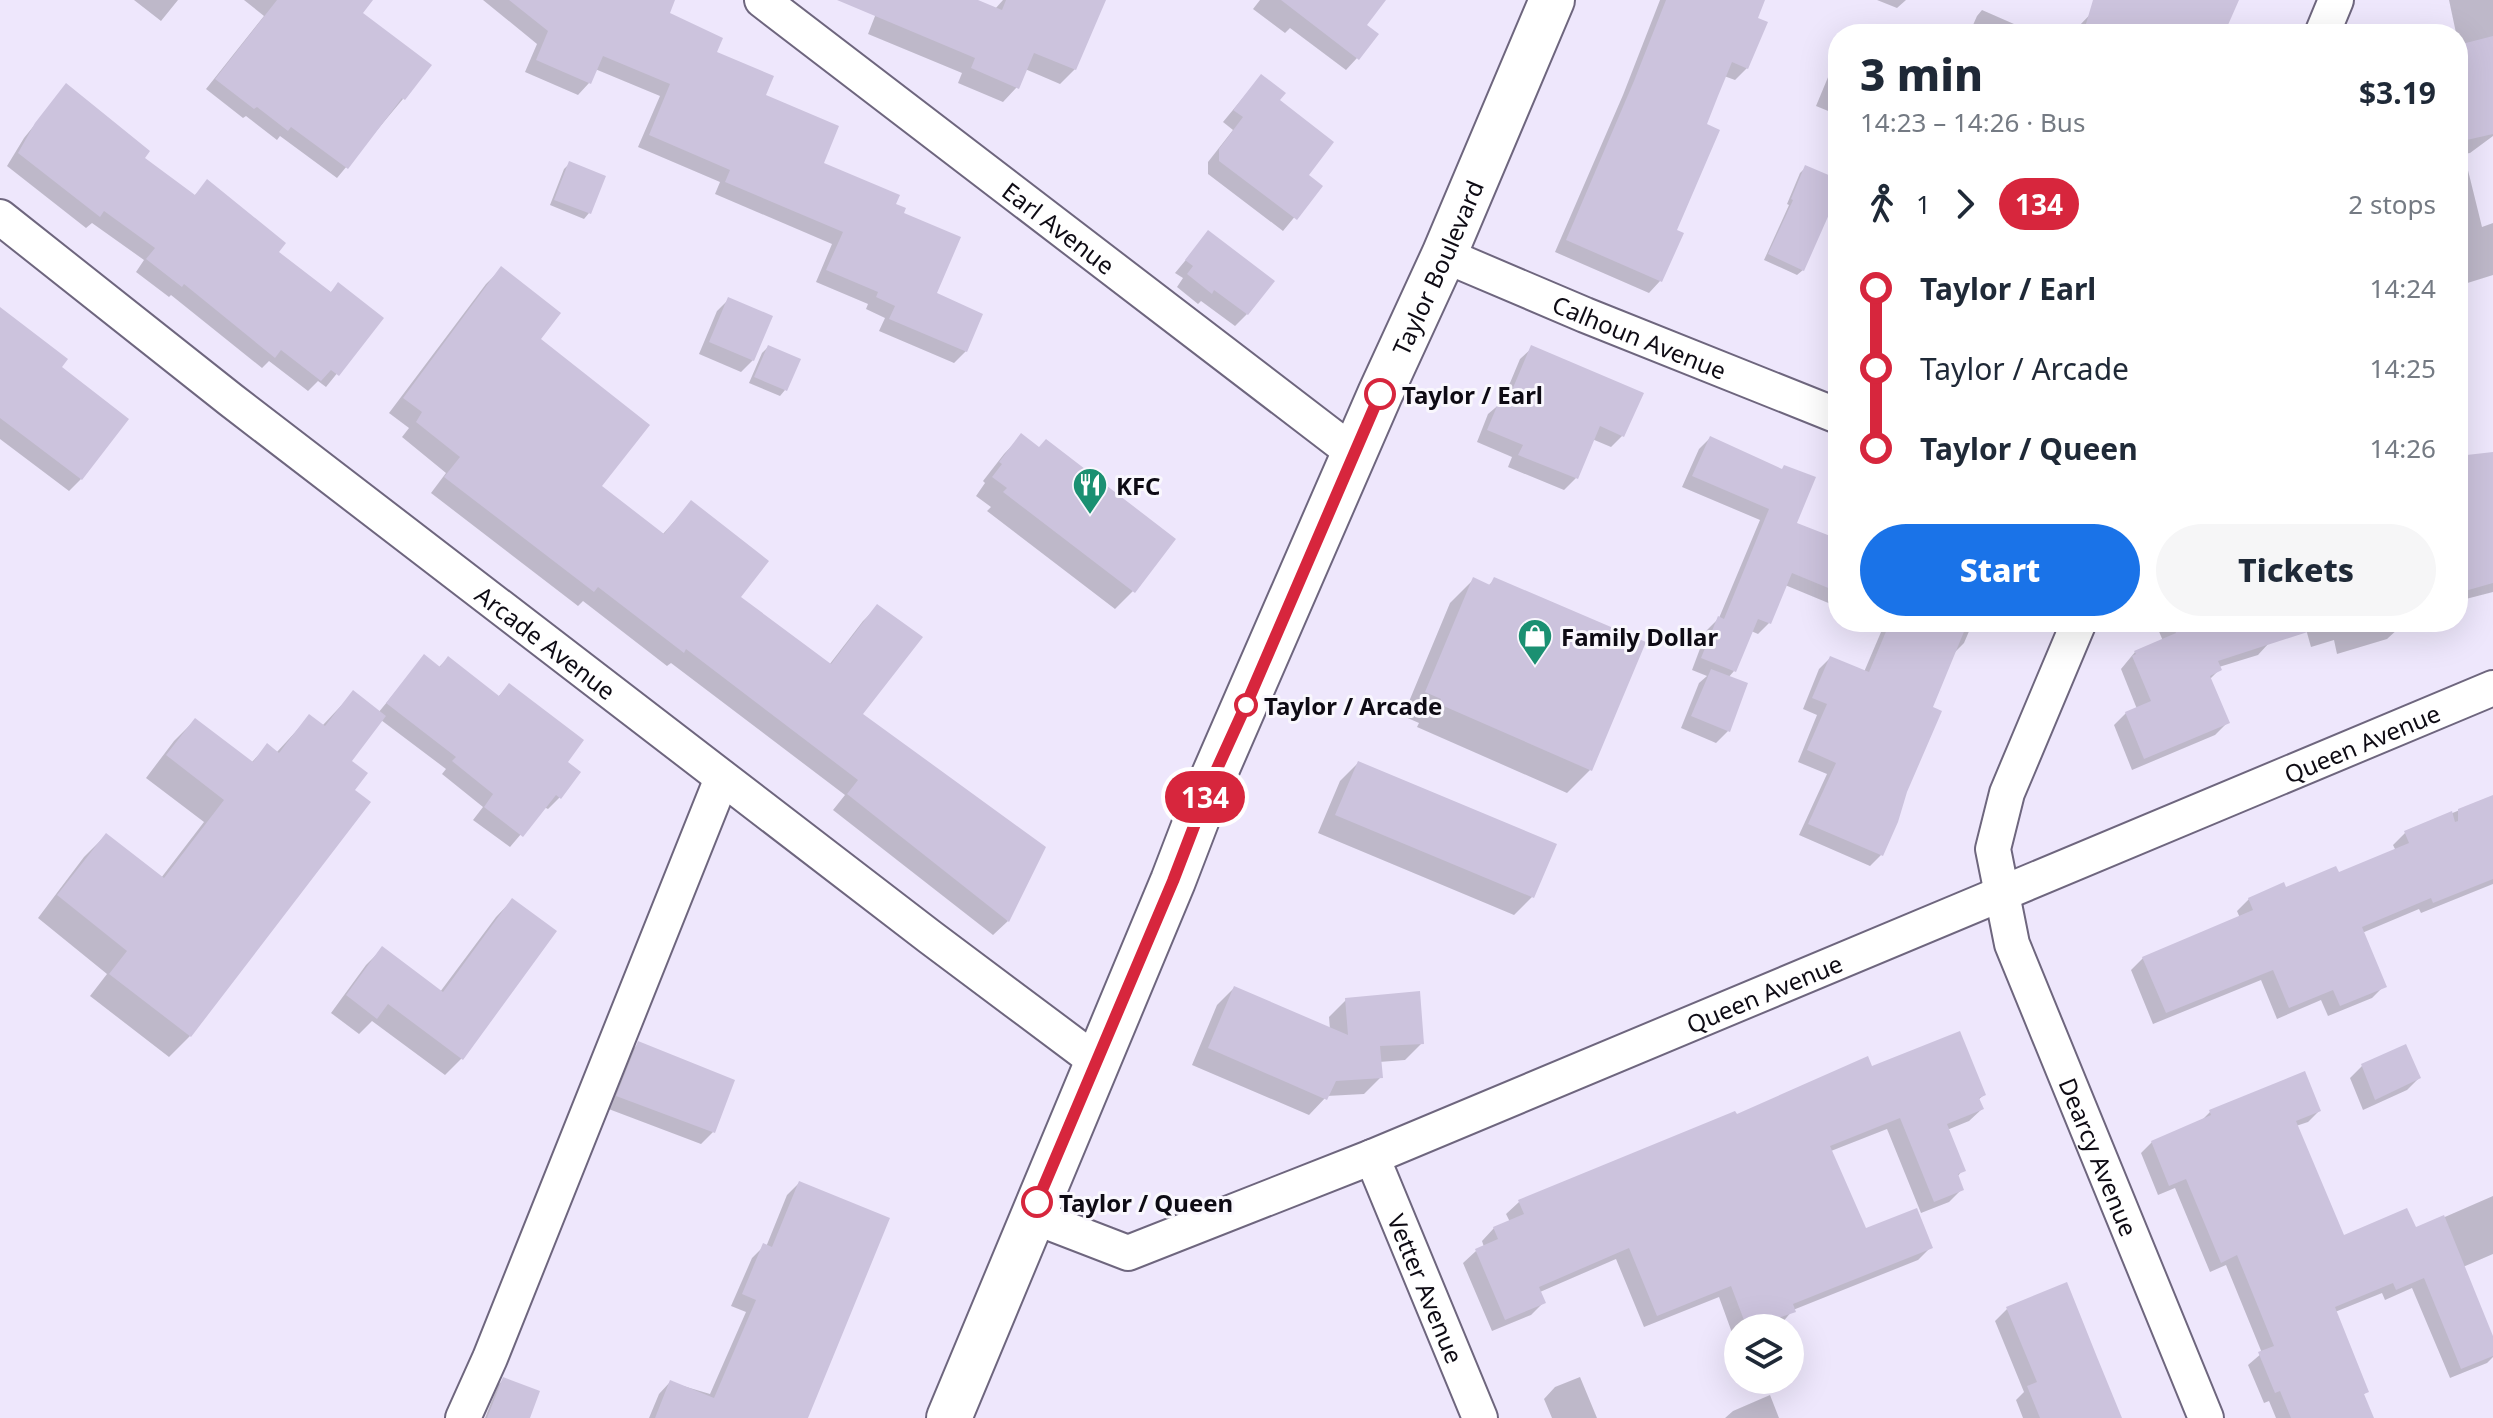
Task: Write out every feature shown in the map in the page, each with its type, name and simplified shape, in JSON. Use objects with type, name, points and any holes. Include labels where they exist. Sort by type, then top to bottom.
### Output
[{"type":"main road","name":"Taylor Boulevard","points":[[949,1418],[1173,881],[1211,782],[1444,255],[1552,0]]},
{"type":"street","name":"Earl Avenue","points":[[762,0],[1355,454]]},
{"type":"street","points":[[2326,24],[2336,0]]},
{"type":"street","name":"Arcade Avenue","points":[[0,217],[231,400],[1097,1062]]},
{"type":"street","name":"Calhoun Avenue","points":[[1444,255],[1828,412]]},
{"type":"street","name":"Dearcy Avenue","points":[[2075,632],[2007,793],[1993,849],[2000,894],[2012,944],[2206,1418]]},
{"type":"street","name":"Queen Avenue","points":[[1032,1216],[1128,1253],[1372,1157],[2493,688]]},
{"type":"street","points":[[463,1418],[490,1358],[722,778]]},
{"type":"street","name":"Vetter Avenue","points":[[1372,1157],[1480,1418]]},
{"type":"building","points":[[277,0],[373,0],[363,13],[432,65],[405,100],[402,98],[348,169],[291,127],[288,131],[257,107],[254,109],[215,79]]},
{"type":"building","points":[[509,0],[675,0],[670,13],[723,38],[717,52],[774,76],[766,95],[839,126],[824,163],[900,195],[896,204],[906,208],[904,213],[961,237],[937,293],[983,314],[967,352],[889,319],[895,306],[876,297],[878,292],[826,270],[843,232],[725,182],[730,170],[649,135],[670,84],[603,56],[591,84],[536,60],[548,31]]},
{"type":"building","points":[[837,0],[978,0],[1002,10],[1006,0],[1106,0],[1076,70],[1034,53],[1019,89],[971,68],[975,58]]},
{"type":"building","points":[[1281,0],[1386,0],[1367,25],[1379,34],[1359,60]]},
{"type":"building","points":[[1666,0],[1765,0],[1758,18],[1768,22],[1748,69],[1732,62],[1718,96],[1707,124],[1720,130],[1677,230],[1684,233],[1662,282],[1566,240]]},
{"type":"building","points":[[2093,0],[2239,0],[2228,24],[2086,24]]},
{"type":"building","points":[[2493,36],[2493,134],[2468,140],[2468,42]]},
{"type":"building","points":[[1261,74],[1286,93],[1280,100],[1334,142],[1309,175],[1323,186],[1297,220],[1219,161],[1219,149],[1243,117],[1233,110]]},
{"type":"building","points":[[66,83],[150,151],[145,158],[195,195],[207,179],[286,243],[279,252],[331,292],[338,282],[384,318],[339,376],[331,370],[321,381],[281,350],[275,358],[184,284],[182,287],[146,259],[155,248],[104,211],[100,217],[18,153],[35,123]]},
{"type":"building","points":[[569,161],[606,176],[591,214],[554,200]]},
{"type":"building","points":[[1805,165],[1828,175],[1828,217],[1804,271],[1768,254]]},
{"type":"building","points":[[1208,230],[1275,281],[1248,315],[1214,290],[1212,294],[1187,274],[1193,266],[1185,260]]},
{"type":"building","points":[[501,266],[561,313],[541,339],[650,425],[602,486],[664,534],[691,500],[769,561],[741,597],[831,664],[877,604],[923,637],[863,714],[1046,847],[1009,922],[847,794],[858,780],[686,649],[684,653],[598,587],[594,592],[444,477],[460,457],[416,422],[422,412],[403,398]]},
{"type":"building","points":[[728,297],[773,316],[754,361],[709,342]]},
{"type":"building","points":[[0,307],[68,359],[62,367],[129,419],[82,480],[0,418]]},
{"type":"building","points":[[768,345],[801,359],[787,391],[754,377]]},
{"type":"building","points":[[1531,345],[1644,393],[1624,437],[1600,426],[1578,479],[1518,455],[1523,445],[1487,430],[1500,399],[1507,402]]},
{"type":"building","name":"KFC","points":[[1021,433],[1039,447],[1046,439],[1176,539],[1135,593],[1003,492],[1007,488],[992,477],[1002,464],[999,462]]},
{"type":"building","points":[[1710,436],[1782,469],[1784,465],[1816,477],[1797,523],[1828,535],[1828,588],[1792,573],[1771,624],[1758,619],[1736,672],[1701,658],[1718,616],[1724,619],[1769,509],[1692,476]]},
{"type":"building","points":[[2493,452],[2493,583],[2468,590],[2468,455]]},
{"type":"building","name":"Family Dollar","points":[[1473,577],[1490,585],[1494,577],[1646,642],[1592,771],[1439,704],[1441,699],[1425,692]]},
{"type":"building","points":[[1886,632],[1964,632],[1933,707],[1942,711],[1883,856],[1808,824],[1836,763],[1807,750],[1827,704],[1812,698],[1830,656],[1869,672]]},
{"type":"building","points":[[2308,632],[2218,661],[2222,670],[2210,676],[2230,723],[2144,759],[2125,712],[2151,701],[2132,656],[2136,654],[2134,651],[2176,633]]},
{"type":"building","points":[[424,654],[440,667],[448,656],[499,696],[509,683],[584,740],[568,762],[581,772],[561,799],[556,795],[523,837],[484,807],[493,794],[452,761],[456,757],[386,703]]},
{"type":"building","points":[[1711,669],[1748,683],[1730,732],[1691,716]]},
{"type":"building","points":[[353,690],[386,716],[352,761],[368,773],[355,790],[371,802],[191,1037],[109,974],[127,951],[57,895],[106,833],[164,878],[224,800],[166,755],[195,718],[253,762],[267,743],[279,753],[309,714],[325,726]]},
{"type":"building","points":[[1358,761],[1557,844],[1534,898],[1335,815]]},
{"type":"building","points":[[2493,795],[2493,879],[2433,903],[2431,898],[2362,927],[2387,987],[2340,1006],[2333,990],[2289,1008],[2273,970],[2166,1013],[2142,957],[2253,910],[2248,898],[2284,882],[2286,887],[2336,866],[2339,872],[2409,843],[2404,831],[2452,811],[2455,822],[2458,821],[2458,809]]},
{"type":"building","points":[[512,898],[557,931],[463,1060],[388,1004],[377,1019],[346,995],[382,946],[443,992]]},
{"type":"building","points":[[1234,986],[1348,1035],[1345,998],[1420,991],[1424,1044],[1380,1046],[1383,1078],[1336,1081],[1327,1100],[1208,1048]]},
{"type":"building","points":[[1960,1031],[1986,1095],[1979,1098],[1984,1109],[1947,1124],[1966,1171],[1958,1174],[1964,1190],[1934,1202],[1900,1118],[1830,1146],[1866,1228],[1917,1208],[1933,1248],[1793,1304],[1796,1312],[1790,1314],[1742,1314],[1731,1286],[1657,1316],[1629,1248],[1539,1287],[1546,1303],[1505,1320],[1475,1249],[1498,1239],[1493,1227],[1524,1214],[1518,1200],[1735,1111],[1737,1114],[1868,1056],[1872,1066]]},
{"type":"building","points":[[638,1041],[735,1080],[715,1133],[616,1096]]},
{"type":"building","points":[[2406,1044],[2421,1078],[2375,1100],[2361,1064]]},
{"type":"building","points":[[2305,1071],[2321,1111],[2296,1121],[2344,1235],[2407,1208],[2416,1227],[2444,1215],[2493,1336],[2493,1356],[2461,1369],[2424,1278],[2396,1290],[2393,1283],[2335,1307],[2369,1392],[2364,1394],[2374,1418],[2291,1418],[2280,1391],[2275,1393],[2258,1352],[2274,1346],[2237,1255],[2221,1263],[2186,1179],[2169,1186],[2151,1141],[2211,1115],[2209,1110]]},
{"type":"building","points":[[799,1181],[890,1218],[808,1418],[655,1418],[670,1380],[714,1398],[756,1300],[742,1294],[763,1243],[772,1247]]},
{"type":"building","points":[[2067,1282],[2122,1418],[2040,1418],[2027,1386],[2037,1382],[2006,1307]]},
{"type":"building","points":[[503,1377],[540,1391],[530,1418],[487,1418]]},
{"type":"bus line","name":"134","points":[[1037,1202],[1173,881],[1211,782],[1380,394]]},
{"type":"place","name":"Taylor / Earl","points":[[1380,394]]},
{"type":"place","name":"KFC","points":[[1090,516]]},
{"type":"place","name":"Family Dollar","points":[[1535,667]]},
{"type":"place","name":"Taylor / Arcade","points":[[1246,705]]},
{"type":"place","name":"Taylor / Queen","points":[[1037,1202]]}]
